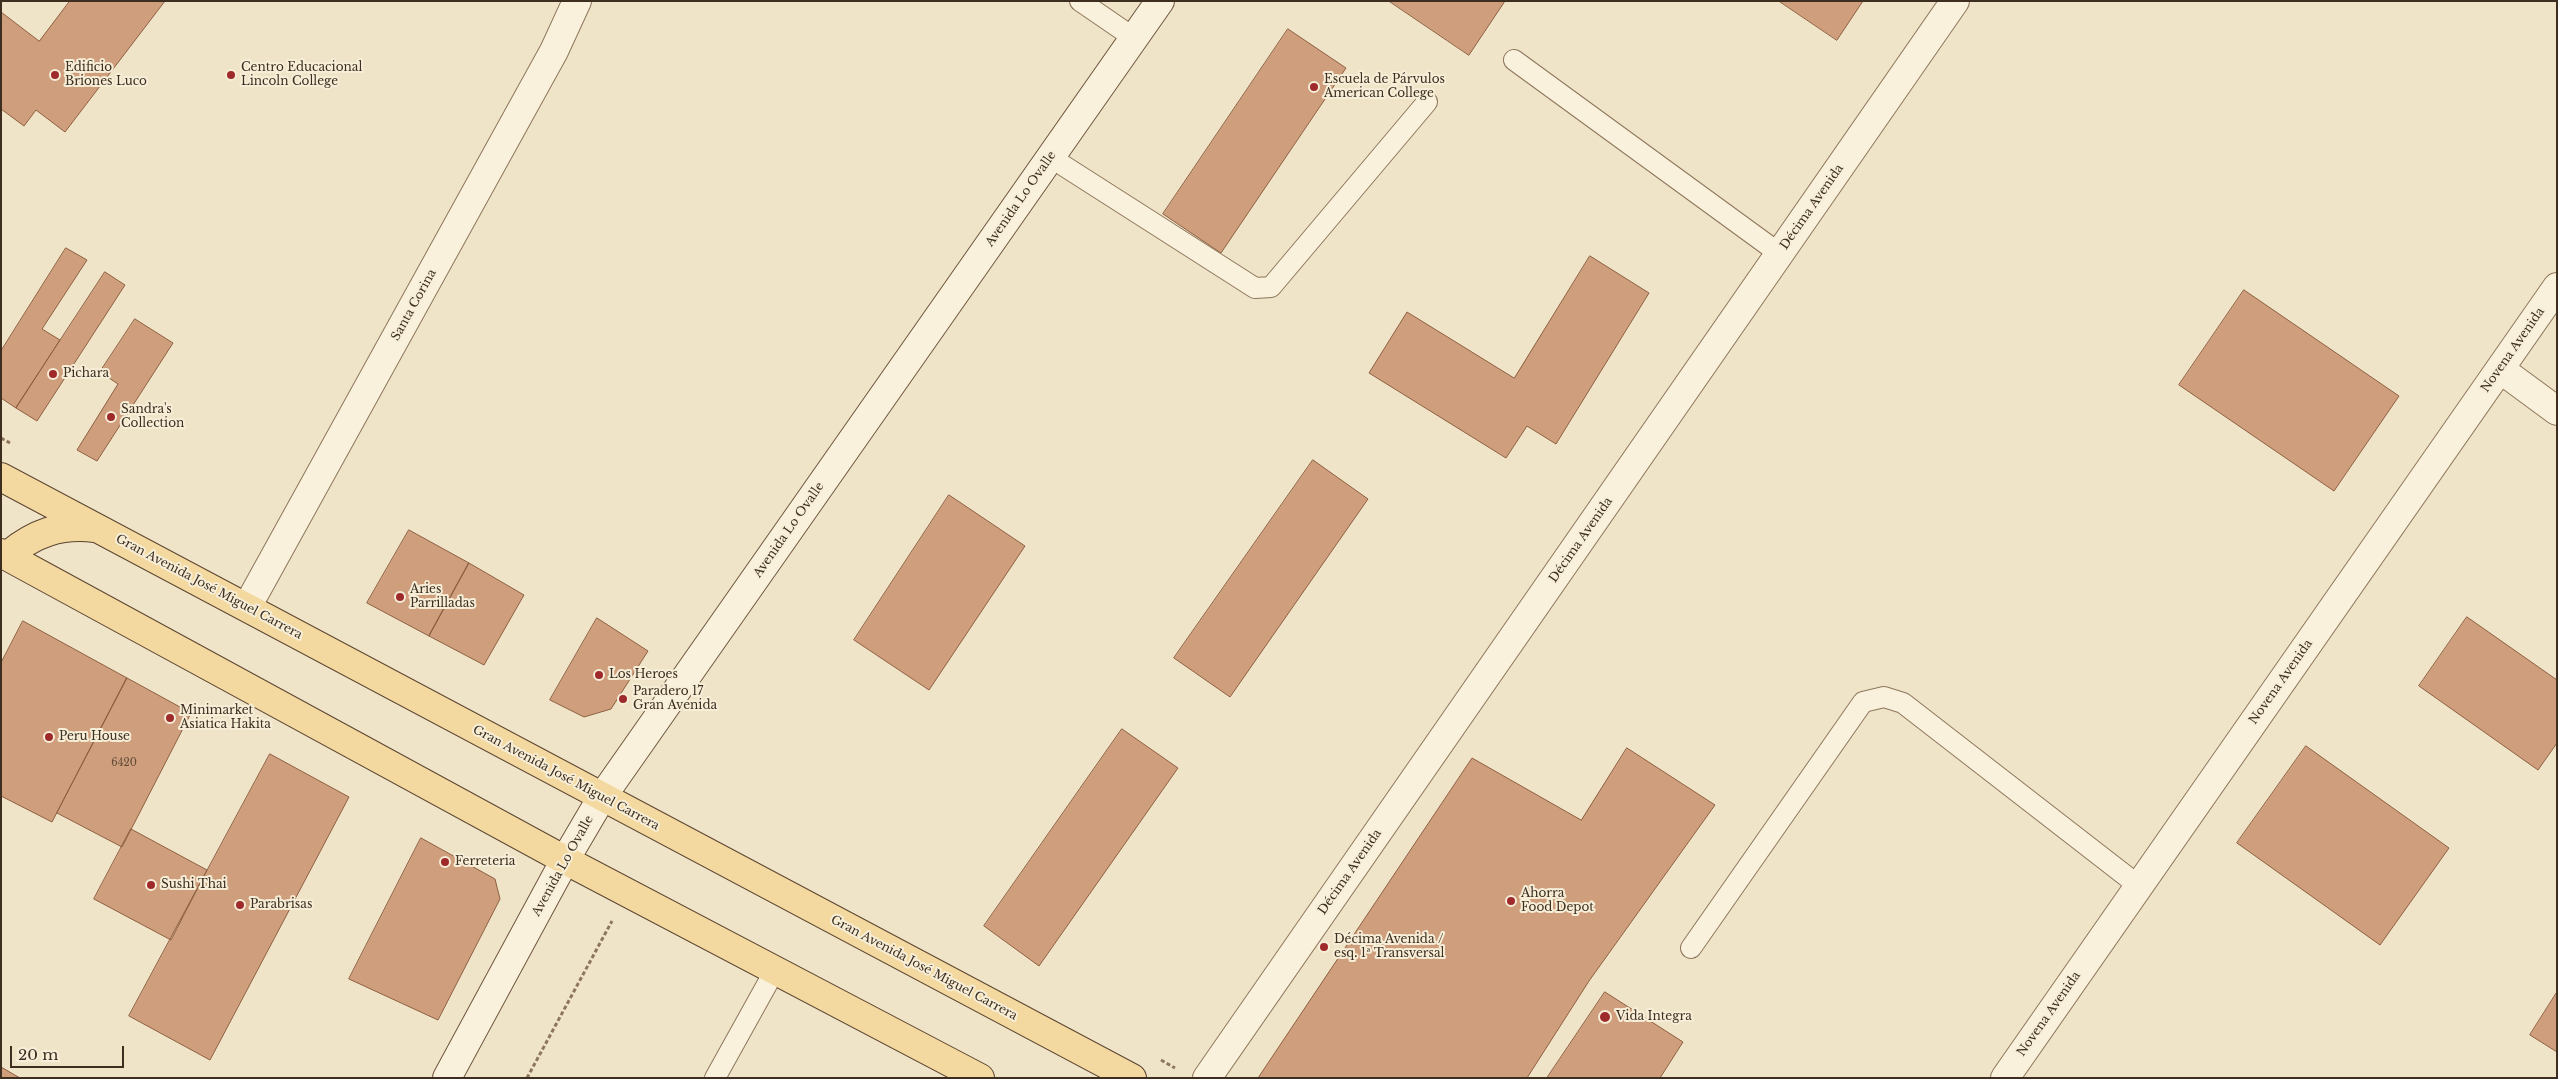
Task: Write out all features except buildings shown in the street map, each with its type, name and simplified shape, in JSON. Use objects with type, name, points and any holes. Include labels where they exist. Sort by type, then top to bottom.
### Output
[{"type":"main road","name":"Gran Avenida José Miguel Carrera","points":[[1,477],[1132,1078]]},
{"type":"main road","points":[[98,528],[77,526],[55,528],[35,536],[3,559],[565,860],[775,970],[968,1075]]},
{"type":"street","name":"Santa Corina","points":[[247,607],[554,51],[577,1]]},
{"type":"street","name":"Avenida Lo Ovalle","points":[[447,1078],[565,860],[602,797],[1160,1]]},
{"type":"street","name":"Décima Avenida","points":[[1207,1078],[1956,1]]},
{"type":"street","name":"Novena Avenida","points":[[2005,1078],[2557,287]]},
{"type":"street","points":[[2500,369],[2557,410]]},
{"type":"lane","points":[[1080,1],[1134,38]]},
{"type":"lane","points":[[1514,60],[1780,254]]},
{"type":"lane","points":[[1050,157],[1255,288],[1271,287],[1427,102]]},
{"type":"lane","points":[[1691,948],[1863,702],[1884,697],[1903,703],[2139,886]]},
{"type":"lane","points":[[715,1078],[775,970]]},
{"type":"path","points":[[527,1078],[615,914]]},
{"type":"place","name":"Edificio Briones Luco","points":[[55,75]]},
{"type":"place","name":"Centro Educacional Lincoln College","points":[[231,75]]},
{"type":"place","name":"Escuela de Párvulos American College","points":[[1314,87]]},
{"type":"place","name":"Pichara","points":[[53,374]]},
{"type":"place","name":"Sandra's Collection","points":[[111,417]]},
{"type":"place","name":"Aries Parrilladas","points":[[400,597]]},
{"type":"place","name":"Los Heroes","points":[[599,675]]},
{"type":"place","name":"Paradero 17 Gran Avenida","points":[[623,699]]},
{"type":"place","name":"Minimarket Asiatica Hakita","points":[[170,718]]},
{"type":"place","name":"Peru House","points":[[49,737]]},
{"type":"place","name":"Ferreteria","points":[[445,862]]},
{"type":"place","name":"Sushi Thai","points":[[151,885]]},
{"type":"place","name":"Ahorra Food Depot","points":[[1511,901]]},
{"type":"place","name":"Parabrisas","points":[[240,905]]},
{"type":"place","name":"Décima Avenida / esq. 1ª Transversal","points":[[1324,947]]},
{"type":"place","name":"Vida Integra","points":[[1605,1017]]}]
